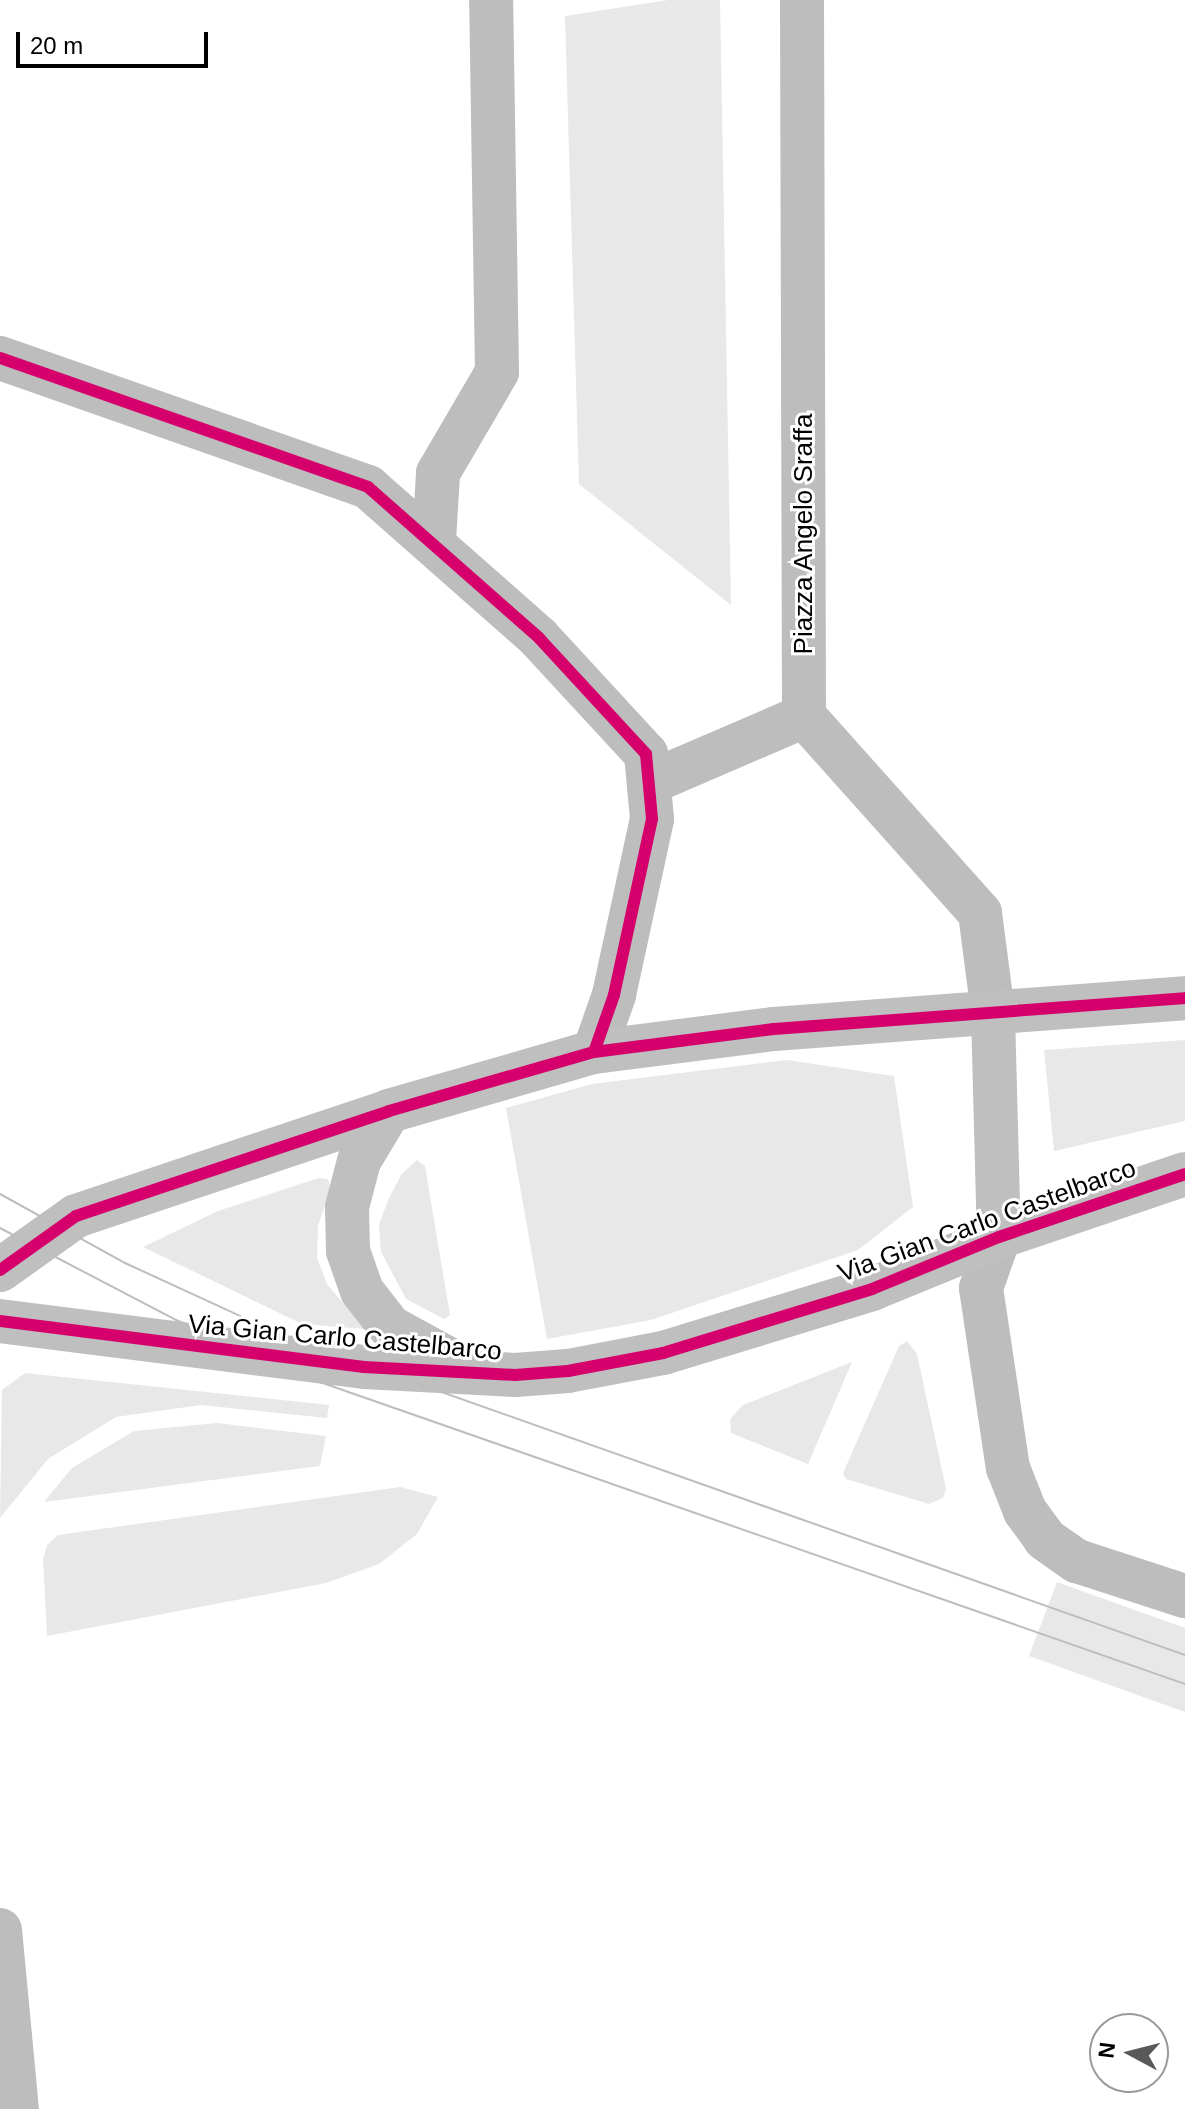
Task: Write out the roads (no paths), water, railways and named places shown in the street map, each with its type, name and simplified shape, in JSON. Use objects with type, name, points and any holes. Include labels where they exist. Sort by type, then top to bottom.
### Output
[{"type":"main road","points":[[0,1270],[76,1216],[389,1111],[594,1052],[774,1029],[1185,998]]},
{"type":"main road","points":[[993,1013],[999,1237]]},
{"type":"main road","points":[[389,1111],[359,1161],[347,1207],[348,1251],[362,1291],[390,1327],[472,1372]]},
{"type":"main road","name":"Via Gian Carlo Castelbarco","points":[[0,1321],[349,1365],[472,1372],[568,1371],[663,1353],[872,1289],[999,1237],[1185,1174]]},
{"type":"street","points":[[434,541],[438,473],[497,372],[491,0]]},
{"type":"street","name":"Piazza Angelo Sraffa","points":[[802,0],[804,716]]},
{"type":"street","points":[[0,358],[368,487],[434,541],[539,638],[646,754],[651,782],[649,835],[614,995],[594,1052]]},
{"type":"street","points":[[651,782],[804,716],[980,913],[993,1013]]},
{"type":"street","points":[[999,1237],[981,1288],[1008,1468],[1025,1511],[1045,1539],[1077,1561],[1185,1596]]},
{"type":"street","points":[[0,1930],[17,2109]]},
{"type":"tram line","points":[[0,1194],[125,1263],[286,1337],[1185,1655]]},
{"type":"tram line","points":[[0,1228],[176,1320],[317,1381],[1185,1684]]}]
